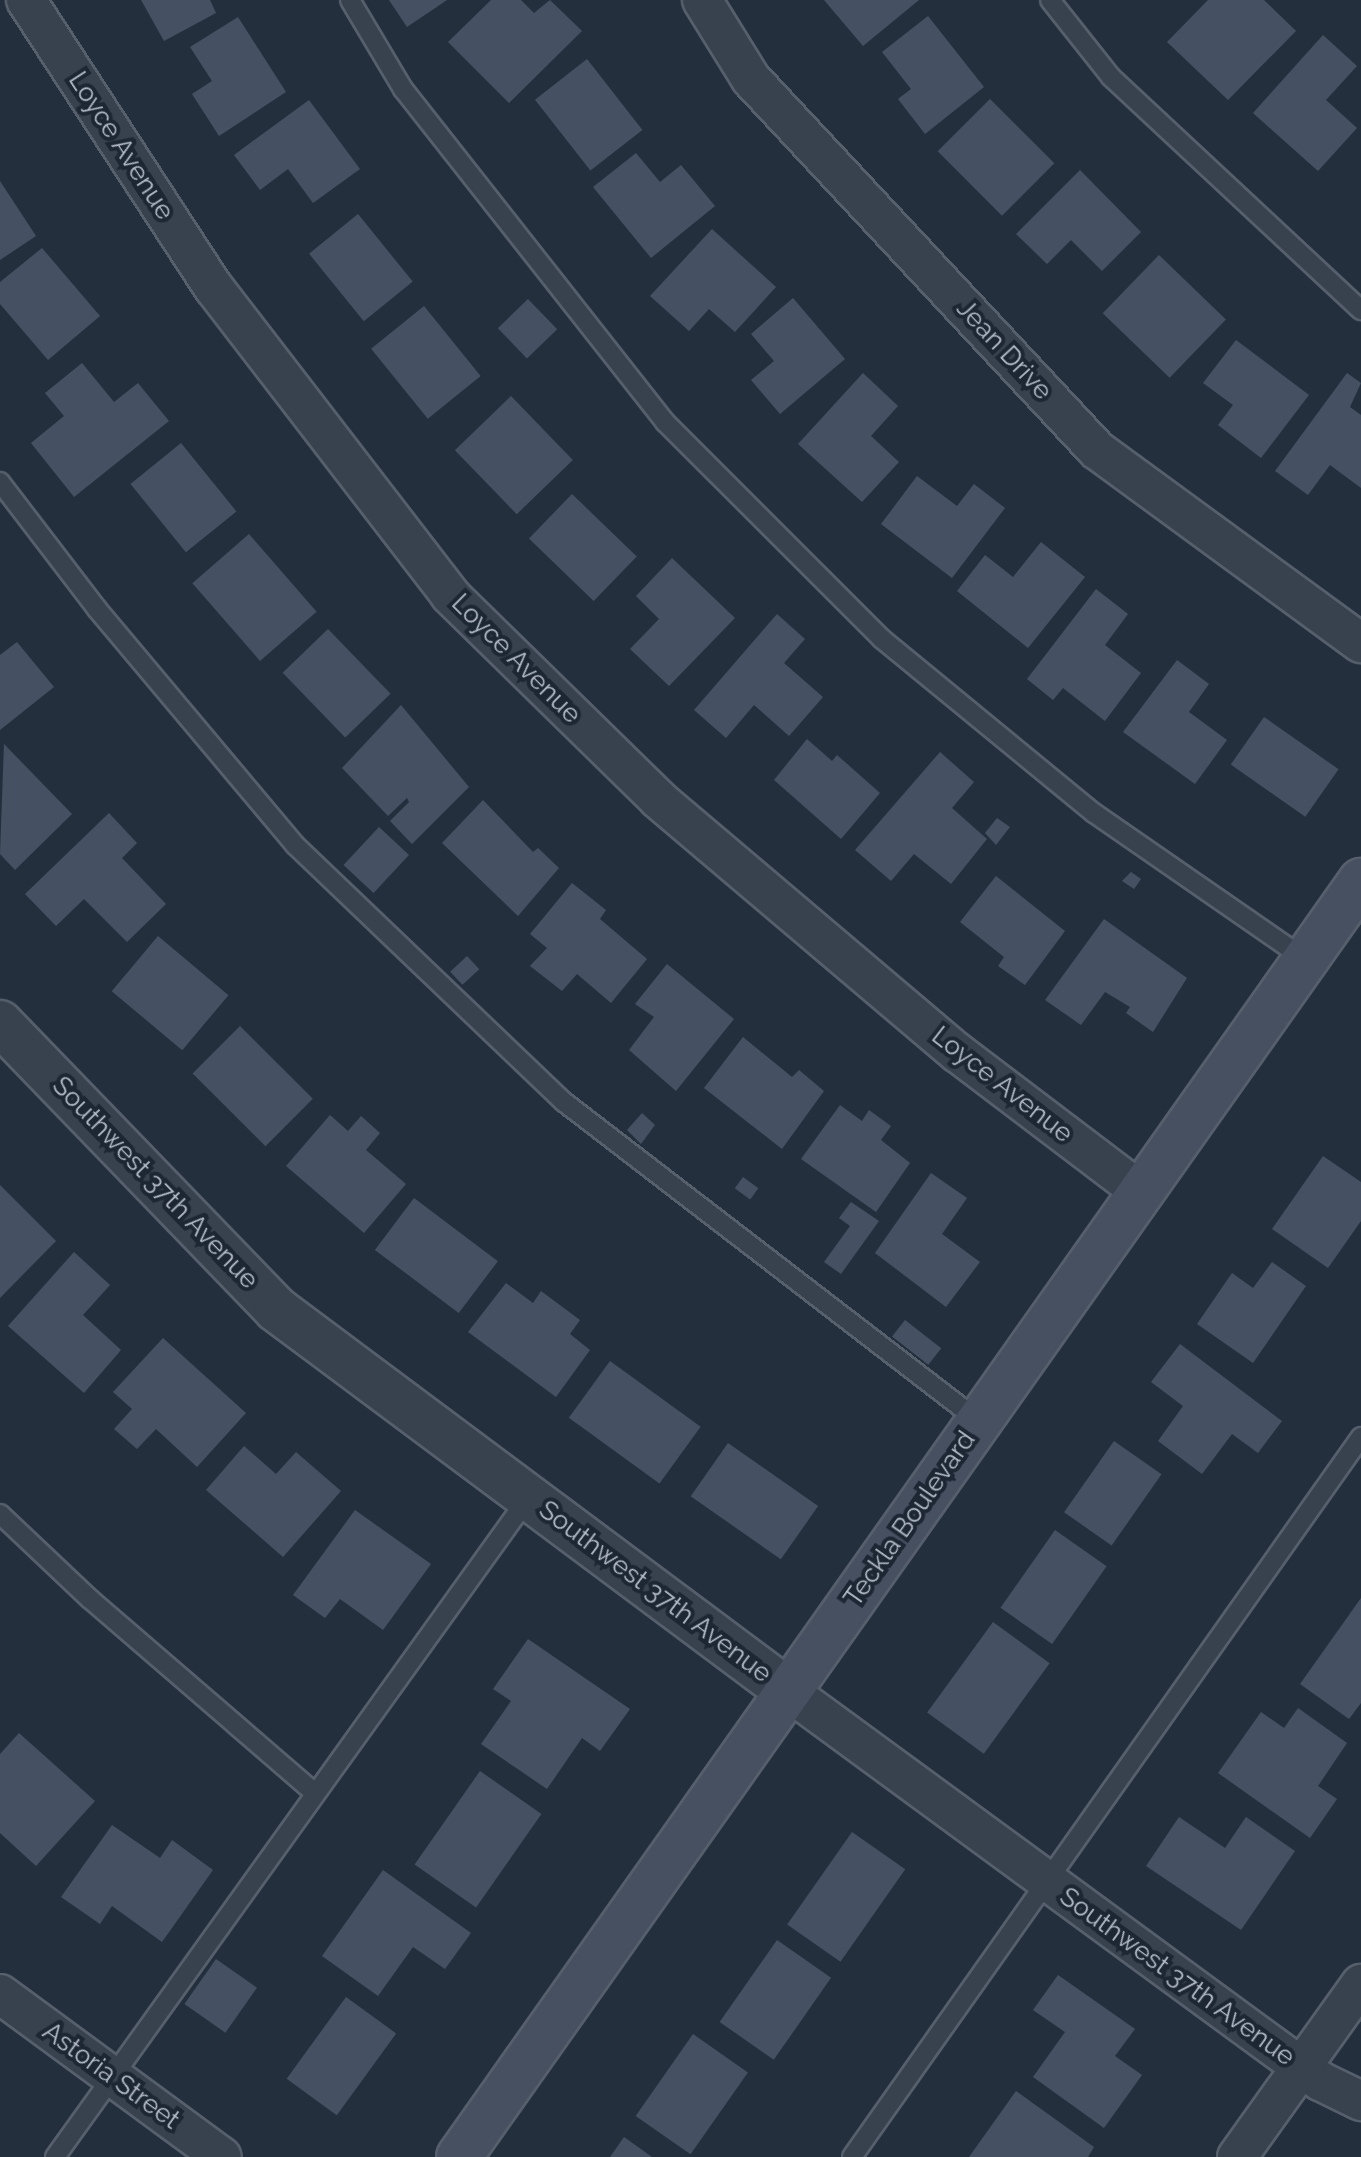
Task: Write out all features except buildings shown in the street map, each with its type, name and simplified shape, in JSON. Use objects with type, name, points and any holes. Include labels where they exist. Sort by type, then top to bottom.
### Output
[{"type":"main road","name":"Teckla Boulevard","points":[[459,2157],[1361,881]]},
{"type":"street","name":"Loyce Avenue","points":[[26,0],[214,288],[450,595],[658,799],[958,1053],[1141,1192]]},
{"type":"street","name":"Jean Drive","points":[[702,0],[751,79],[1097,450],[1361,643]]},
{"type":"street","name":"Southwest 37th Avenue","points":[[0,1023],[276,1309],[788,1691],[1302,2068],[1361,2101]]},
{"type":"street","points":[[1237,2157],[1361,1984]]},
{"type":"street","name":"Astoria Street","points":[[0,1994],[222,2157]]},
{"type":"lane","points":[[350,0],[403,89],[675,433],[882,639],[1094,813],[1305,959]]},
{"type":"lane","points":[[1050,0],[1111,77],[1361,310]]},
{"type":"lane","points":[[0,482],[97,609],[307,855],[564,1102],[979,1421]]},
{"type":"lane","points":[[852,2157],[1361,1437]]},
{"type":"lane","points":[[55,2157],[528,1498]]},
{"type":"lane","points":[[0,1514],[90,1599],[315,1793]]}]
